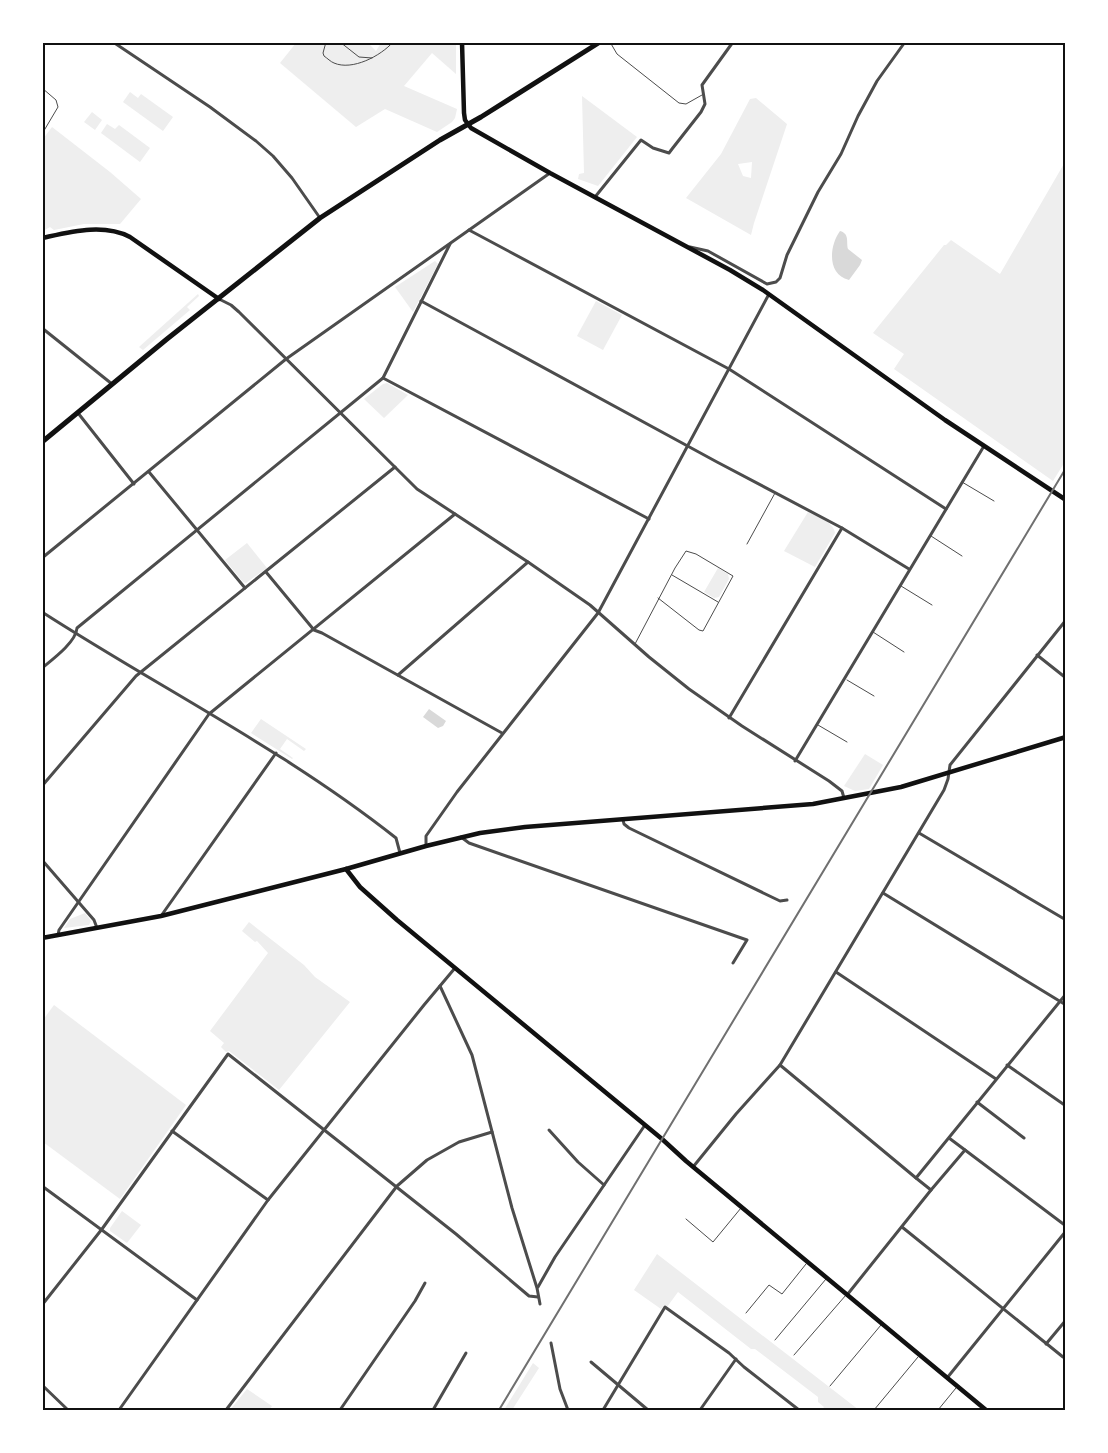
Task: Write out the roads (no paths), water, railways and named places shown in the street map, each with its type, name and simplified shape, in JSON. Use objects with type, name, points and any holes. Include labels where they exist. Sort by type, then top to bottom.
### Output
[{"type":"main road","points":[[462,42],[464,113],[465,120],[471,128],[595,198],[730,270],[769,294],[984,446],[1066,500]]},
{"type":"main road","points":[[42,442],[167,339],[320,218],[440,140],[481,118],[600,42]]},
{"type":"main road","points":[[42,238],[78,231],[116,231],[130,236],[219,299]]},
{"type":"main road","points":[[42,938],[161,916],[346,869],[461,837],[524,826],[774,808],[844,799],[901,787],[1065,737]]},
{"type":"main road","points":[[346,869],[360,887],[986,1410]]},
{"type":"street","points":[[113,42],[256,140],[292,178],[320,218]]},
{"type":"street","points":[[595,198],[641,140],[653,148],[668,153],[701,112],[705,104],[701,88],[703,82],[733,42]]},
{"type":"street","points":[[688,247],[708,251],[767,284],[776,282],[780,278],[788,255],[818,192],[877,81],[905,42]]},
{"type":"street","points":[[42,558],[286,359],[550,173]]},
{"type":"street","points":[[469,230],[728,369],[946,508]]},
{"type":"street","points":[[42,668],[58,656],[77,634],[77,628],[383,378],[451,242]]},
{"type":"street","points":[[426,846],[426,836],[502,733],[598,613],[769,294]]},
{"type":"street","points":[[219,299],[231,305],[417,489],[590,605],[689,689],[729,718],[839,789],[843,792],[844,799]]},
{"type":"street","points":[[421,301],[842,528],[909,569]]},
{"type":"street","points":[[42,328],[113,385]]},
{"type":"street","points":[[383,378],[649,520]]},
{"type":"street","points":[[78,413],[134,484]]},
{"type":"street","points":[[795,761],[984,446]]},
{"type":"street","points":[[42,786],[136,676],[395,467]]},
{"type":"street","points":[[149,472],[245,588]]},
{"type":"street","points":[[58,936],[59,931],[78,903],[209,714],[455,514]]},
{"type":"street","points":[[729,718],[842,528]]},
{"type":"street","points":[[398,675],[528,562]]},
{"type":"street","points":[[266,572],[314,630],[502,733]]},
{"type":"street","points":[[42,612],[276,753],[396,838],[400,853]]},
{"type":"street","points":[[693,1167],[736,1114],[780,1065],[944,790],[950,765],[1066,620]]},
{"type":"street","points":[[1037,655],[1066,678]]},
{"type":"street","points":[[161,916],[276,753]]},
{"type":"street","points":[[623,820],[624,824],[629,828],[780,901],[786,900]]},
{"type":"street","points":[[919,833],[1066,920]]},
{"type":"street","points":[[461,837],[476,846],[747,940],[733,963]]},
{"type":"street","points":[[42,860],[94,920],[98,929]]},
{"type":"street","points":[[883,893],[1066,1005]]},
{"type":"street","points":[[119,1410],[268,1200],[456,968]]},
{"type":"street","points":[[836,972],[996,1078]]},
{"type":"street","points":[[440,986],[472,1055],[512,1208],[537,1288],[540,1304]]},
{"type":"street","points":[[916,1178],[1066,994]]},
{"type":"street","points":[[42,1305],[102,1229],[228,1054],[397,1186],[529,1296],[538,1297]]},
{"type":"street","points":[[780,1065],[931,1190]]},
{"type":"street","points":[[1007,1065],[1066,1106]]},
{"type":"street","points":[[977,1102],[1024,1138]]},
{"type":"street","points":[[537,1288],[555,1256],[645,1125]]},
{"type":"street","points":[[549,1130],[578,1162],[604,1185]]},
{"type":"street","points":[[172,1131],[268,1200]]},
{"type":"street","points":[[226,1410],[397,1186],[427,1160],[459,1142],[492,1132]]},
{"type":"street","points":[[949,1138],[1066,1226]]},
{"type":"street","points":[[847,1295],[965,1150]]},
{"type":"street","points":[[42,1186],[197,1300]]},
{"type":"street","points":[[902,1227],[1063,1357]]},
{"type":"street","points":[[947,1378],[1066,1230]]},
{"type":"street","points":[[340,1410],[407,1313],[424,1283]]},
{"type":"street","points":[[603,1410],[665,1307],[736,1359],[799,1410]]},
{"type":"street","points":[[1046,1344],[1066,1320]]},
{"type":"street","points":[[550,1343],[560,1389],[568,1410]]},
{"type":"street","points":[[432,1410],[466,1353]]},
{"type":"street","points":[[700,1410],[736,1359]]},
{"type":"street","points":[[591,1362],[648,1410]]},
{"type":"street","points":[[42,1385],[68,1410]]},
{"type":"lane","points":[[42,46],[44,42]]},
{"type":"lane","points":[[326,42],[324,56],[334,63],[346,64],[373,58],[381,54],[393,42]]},
{"type":"lane","points":[[340,42],[359,57],[373,58]]},
{"type":"lane","points":[[610,42],[617,54],[679,102],[686,104],[703,95]]},
{"type":"lane","points":[[42,88],[56,100],[58,107],[42,134]]},
{"type":"lane","points":[[962,482],[994,501]]},
{"type":"lane","points":[[747,544],[776,492]]},
{"type":"lane","points":[[930,535],[962,556]]},
{"type":"lane","points":[[634,644],[658,598],[682,555],[688,551],[733,576],[703,631],[699,630],[658,598]]},
{"type":"lane","points":[[671,574],[719,603]]},
{"type":"lane","points":[[899,586],[932,605]]},
{"type":"lane","points":[[873,632],[904,652]]},
{"type":"lane","points":[[844,678],[874,696]]},
{"type":"lane","points":[[817,725],[847,742]]},
{"type":"lane","points":[[686,1219],[713,1242],[742,1207]]},
{"type":"lane","points":[[746,1313],[769,1285],[782,1294],[808,1263]]},
{"type":"lane","points":[[775,1340],[826,1278]]},
{"type":"lane","points":[[794,1355],[847,1295]]},
{"type":"lane","points":[[830,1386],[882,1324]]},
{"type":"lane","points":[[874,1410],[920,1356]]},
{"type":"lane","points":[[938,1410],[957,1386]]},
{"type":"railway","points":[[499,1410],[1066,468]]}]
